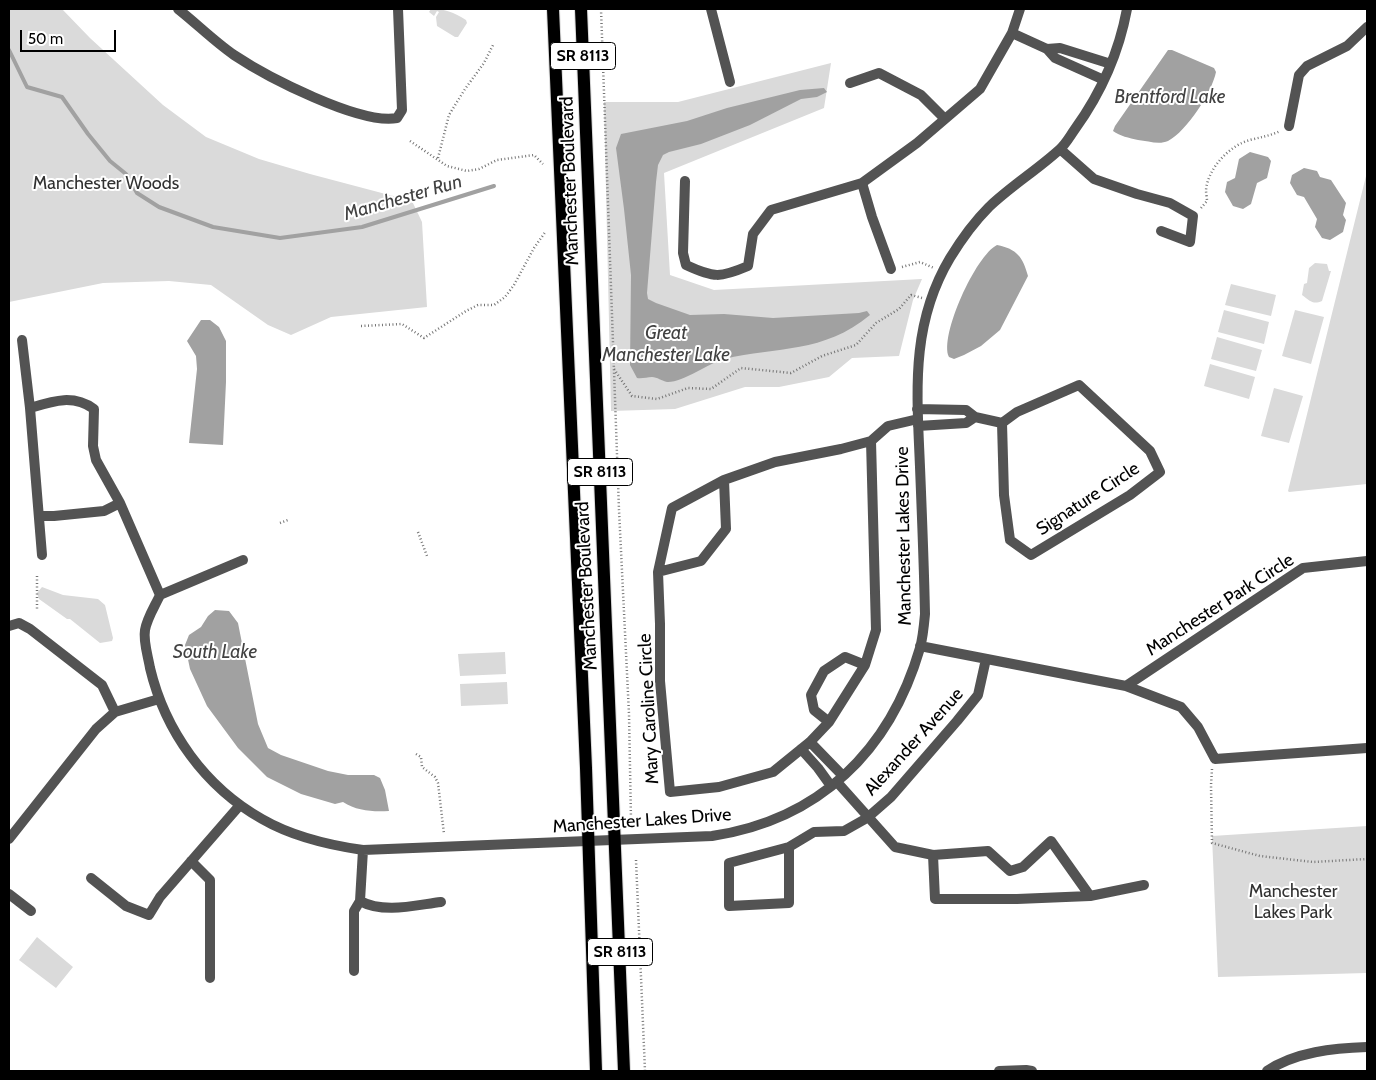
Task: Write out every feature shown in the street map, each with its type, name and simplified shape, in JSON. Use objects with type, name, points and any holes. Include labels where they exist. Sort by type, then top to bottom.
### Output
[{"type":"main road","name":"Manchester Boulevard","points":[[553,9],[589,842],[596,1071]]},
{"type":"main road","name":"Manchester Boulevard","points":[[580,9],[624,1071]]},
{"type":"street","points":[[178,9],[233,55],[274,78],[311,96],[362,114],[388,119],[397,118],[402,110],[398,9]]},
{"type":"street","points":[[712,9],[730,82]]},
{"type":"street","points":[[684,181],[683,253],[686,265],[704,274],[726,275],[748,266],[754,234],[771,210],[862,183],[917,143],[980,89],[1012,33],[1020,9]]},
{"type":"street","name":"Manchester Lakes Drive","points":[[160,595],[145,631],[147,655],[159,699],[179,740],[210,779],[240,805],[262,819],[289,832],[310,839],[363,850],[712,836],[754,827],[793,811],[812,800],[837,781],[867,752],[884,730],[910,679],[920,646],[925,614],[918,418],[918,356],[923,325],[930,301],[950,257],[974,222],[1060,149],[1087,112],[1111,64],[1123,29],[1127,9]]},
{"type":"street","points":[[1288,126],[1299,75],[1307,66],[1347,46],[1367,27]]},
{"type":"street","points":[[1012,33],[1046,49],[1055,58],[1104,80]]},
{"type":"street","points":[[1046,49],[1060,48],[1111,64]]},
{"type":"street","points":[[850,83],[879,73],[921,95],[945,119]]},
{"type":"street","points":[[1060,149],[1094,179],[1170,204],[1193,216],[1190,242],[1161,230]]},
{"type":"street","points":[[862,183],[872,217],[892,269]]},
{"type":"street","points":[[22,340],[30,408],[42,555]]},
{"type":"street","name":"Signature Circle","points":[[1079,385],[1150,451],[1160,472],[1130,495],[1031,555],[1010,540],[1004,495],[1002,423],[1017,412],[1079,385]]},
{"type":"street","points":[[30,408],[46,403],[69,400],[85,402],[94,409],[93,446],[96,460],[120,503],[160,595],[243,560]]},
{"type":"street","points":[[918,418],[966,410],[975,417],[1002,423]]},
{"type":"street","points":[[918,418],[966,423],[975,417]]},
{"type":"street","name":"Mary Caroline Circle","points":[[871,441],[876,630],[865,665],[829,722],[810,742],[773,772],[719,787],[670,792],[660,681],[658,572],[672,508],[724,480],[775,462],[871,441],[888,426],[918,418]]},
{"type":"street","points":[[658,572],[701,561],[726,529],[724,480]]},
{"type":"street","points":[[39,516],[104,511],[120,503]]},
{"type":"street","name":"Manchester Park Circle","points":[[1126,686],[1303,568],[1367,561]]},
{"type":"street","points":[[9,626],[19,623],[30,629],[102,685],[115,712]]},
{"type":"street","points":[[920,646],[1126,686],[1181,707],[1198,727],[1215,759],[1367,748]]},
{"type":"street","points":[[829,722],[814,710],[810,695],[824,671],[845,657],[865,665]]},
{"type":"street","name":"Alexander Avenue","points":[[789,847],[789,903],[729,906],[729,863],[789,847],[814,832],[844,831],[868,818],[891,797],[958,721],[978,695],[986,659]]},
{"type":"street","points":[[9,839],[96,729],[115,712],[159,699]]},
{"type":"street","points":[[810,742],[837,781],[895,847],[933,856],[988,851],[1010,871],[1023,867],[1051,841],[1090,896]]},
{"type":"street","points":[[801,749],[818,768],[837,781]]},
{"type":"street","points":[[90,878],[126,906],[149,914],[160,897],[240,805]]},
{"type":"street","points":[[354,971],[354,911],[360,901],[363,850]]},
{"type":"street","points":[[933,856],[935,899],[1016,899],[1090,896],[1144,885]]},
{"type":"street","points":[[191,861],[210,880],[210,978]]},
{"type":"street","points":[[9,894],[31,911]]},
{"type":"street","points":[[360,901],[380,908],[442,902]]},
{"type":"street","points":[[1267,1071],[1304,1055],[1347,1048],[1367,1048]]},
{"type":"street","points":[[1001,1071],[1032,1071]]},
{"type":"path","points":[[601,9],[629,714],[631,820]]},
{"type":"path","points":[[438,158],[449,115],[464,89],[484,64],[493,45]]},
{"type":"path","points":[[1193,216],[1207,201],[1206,190],[1210,177],[1222,158],[1235,146],[1250,140],[1271,136],[1288,126]]},
{"type":"path","points":[[410,141],[448,166],[467,171],[479,170],[498,160],[534,155],[543,164]]},
{"type":"path","points":[[362,326],[402,324],[424,338],[478,305],[494,305],[505,297],[514,285],[534,248],[546,231]]},
{"type":"path","points":[[892,269],[920,262],[942,272]]},
{"type":"path","points":[[614,369],[632,396],[657,399],[688,388],[710,389],[741,368],[791,373],[822,356],[856,345],[876,323],[899,309],[911,295],[930,301]]},
{"type":"path","points":[[280,523],[288,520]]},
{"type":"path","points":[[418,532],[427,556]]},
{"type":"path","points":[[37,576],[37,609]]},
{"type":"path","points":[[416,754],[421,757],[422,767],[434,777],[438,784],[444,834]]},
{"type":"path","points":[[1213,768],[1210,785],[1212,843],[1260,856],[1314,862],[1367,858]]},
{"type":"path","points":[[636,860],[645,1071]]},
{"type":"green space","name":"Manchester Woods","points":[[9,9],[62,9],[90,38],[163,105],[206,137],[259,159],[412,201],[422,222],[427,307],[331,317],[291,335],[268,325],[211,285],[169,281],[103,283],[9,302]]},
{"type":"green space","points":[[431,9],[449,12],[466,20],[467,23],[458,37],[437,26],[436,17],[439,12],[437,11],[434,16],[429,12]]},
{"type":"green space","points":[[831,63],[824,108],[664,173],[670,275],[714,290],[922,279],[913,300],[899,356],[852,358],[829,377],[779,387],[745,387],[675,409],[611,411],[604,102],[678,102]]},
{"type":"green space","points":[[1367,172],[1367,484],[1289,492],[1288,491]]},
{"type":"green space","points":[[1315,263],[1327,264],[1329,271],[1331,271],[1322,301],[1316,303],[1302,295],[1304,284],[1307,283],[1309,268]]},
{"type":"green space","points":[[1231,284],[1276,295],[1271,316],[1225,305]]},
{"type":"green space","points":[[1224,310],[1269,322],[1264,344],[1218,332]]},
{"type":"green space","points":[[1295,310],[1324,317],[1311,364],[1282,356]]},
{"type":"green space","points":[[1217,337],[1262,350],[1256,371],[1211,359]]},
{"type":"green space","points":[[1210,364],[1255,377],[1249,399],[1204,386]]},
{"type":"green space","points":[[1274,388],[1303,396],[1289,443],[1261,436]]},
{"type":"green space","points":[[42,587],[63,595],[98,599],[105,605],[113,638],[112,641],[100,643],[70,619],[67,619],[39,599],[37,593]]},
{"type":"green space","points":[[505,652],[506,674],[460,676],[458,654]]},
{"type":"green space","points":[[507,682],[508,704],[461,706],[460,684]]},
{"type":"green space","name":"Manchester Lakes Park","points":[[1367,826],[1367,973],[1218,977],[1212,836]]},
{"type":"green space","points":[[37,937],[73,967],[56,988],[19,960]]},
{"type":"water","name":"Brentford Lake","points":[[1168,50],[1214,68],[1216,72],[1214,80],[1198,110],[1183,129],[1165,142],[1157,143],[1138,140],[1122,136],[1113,131],[1115,126]]},
{"type":"water","name":"Great Manchester Lake","points":[[824,88],[827,92],[817,97],[801,99],[750,125],[701,144],[663,155],[658,165],[656,182],[648,299],[690,315],[724,314],[773,318],[867,311],[870,315],[852,328],[817,343],[724,359],[673,381],[667,382],[654,377],[637,378],[630,365],[631,275],[616,148],[621,134],[687,121],[727,108],[800,90]]},
{"type":"water","points":[[1250,152],[1268,157],[1271,161],[1267,178],[1257,183],[1251,204],[1243,209],[1233,206],[1225,192],[1227,182],[1235,178],[1239,159]]},
{"type":"water","points":[[1304,168],[1317,171],[1320,177],[1331,180],[1346,203],[1343,215],[1346,220],[1343,232],[1330,240],[1322,238],[1315,227],[1317,219],[1304,197],[1297,195],[1290,183],[1292,175]]},
{"type":"water","points":[[997,245],[1010,249],[1018,255],[1024,264],[1028,276],[1000,330],[981,346],[964,355],[954,359],[949,357],[947,347],[949,332],[961,297],[979,264],[988,252]]},
{"type":"water","points":[[201,320],[210,320],[219,327],[226,341],[223,445],[189,443],[197,369],[196,356],[187,341]]},
{"type":"water","name":"South Lake","points":[[215,610],[229,611],[238,623],[258,724],[268,748],[281,755],[328,771],[348,775],[374,775],[380,778],[385,790],[389,811],[365,810],[343,802],[335,804],[301,794],[267,777],[238,748],[207,706],[190,669],[185,645],[189,635],[201,627],[208,616]]},
{"type":"waterway","name":"Manchester Run","points":[[9,50],[27,87],[62,97],[110,161],[126,174],[137,193],[159,207],[213,227],[280,238],[362,227],[494,186]]}]
